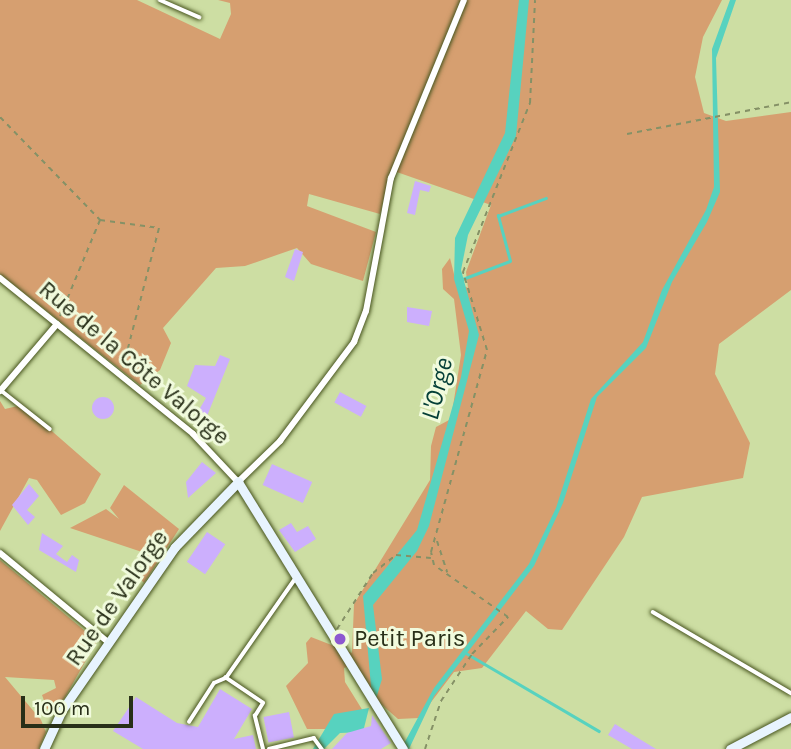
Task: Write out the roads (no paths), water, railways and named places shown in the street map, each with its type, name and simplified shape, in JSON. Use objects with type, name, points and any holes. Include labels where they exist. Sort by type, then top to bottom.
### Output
[{"type":"street","points":[[401,748],[238,482],[279,441],[354,342],[366,312],[391,178],[464,0]]},
{"type":"street","name":"Rue de la Côte Valorge","points":[[0,278],[200,439],[238,482]]},
{"type":"street","points":[[0,390],[57,324]]},
{"type":"street","name":"Rue de Valorge","points":[[44,749],[108,642],[175,547],[238,482]]},
{"type":"street","points":[[0,553],[108,642]]},
{"type":"street","points":[[730,749],[791,716]]},
{"type":"lane","points":[[160,0],[199,17]]},
{"type":"lane","points":[[0,390],[50,429]]},
{"type":"lane","points":[[189,722],[214,683],[226,678],[296,577]]},
{"type":"lane","points":[[653,612],[791,693]]},
{"type":"lane","points":[[226,678],[263,703],[255,716],[263,749]]},
{"type":"lane","points":[[269,749],[316,741],[322,749]]},
{"type":"water","points":[[519,0],[529,0],[516,136],[468,235],[461,270],[479,335],[429,526],[417,551],[373,605],[382,679],[373,709],[363,596],[417,530],[461,377],[469,331],[454,279],[455,238],[505,133]]},
{"type":"water","points":[[730,0],[736,0],[716,58],[720,192],[707,222],[672,282],[646,348],[597,397],[563,503],[534,566],[434,696],[409,749],[401,749],[434,688],[529,564],[556,508],[591,399],[643,342],[662,290],[706,210],[714,187],[712,49]]},
{"type":"water","points":[[369,708],[363,732],[340,733],[324,749],[313,749],[334,714]]},
{"type":"waterway","points":[[460,280],[510,261],[498,216],[546,198]]},
{"type":"waterway","points":[[466,653],[599,731]]},
{"type":"place","name":"Petit Paris","points":[[340,639]]},
{"type":"water label","name":"L'Orge","points":[[437,389]]}]
